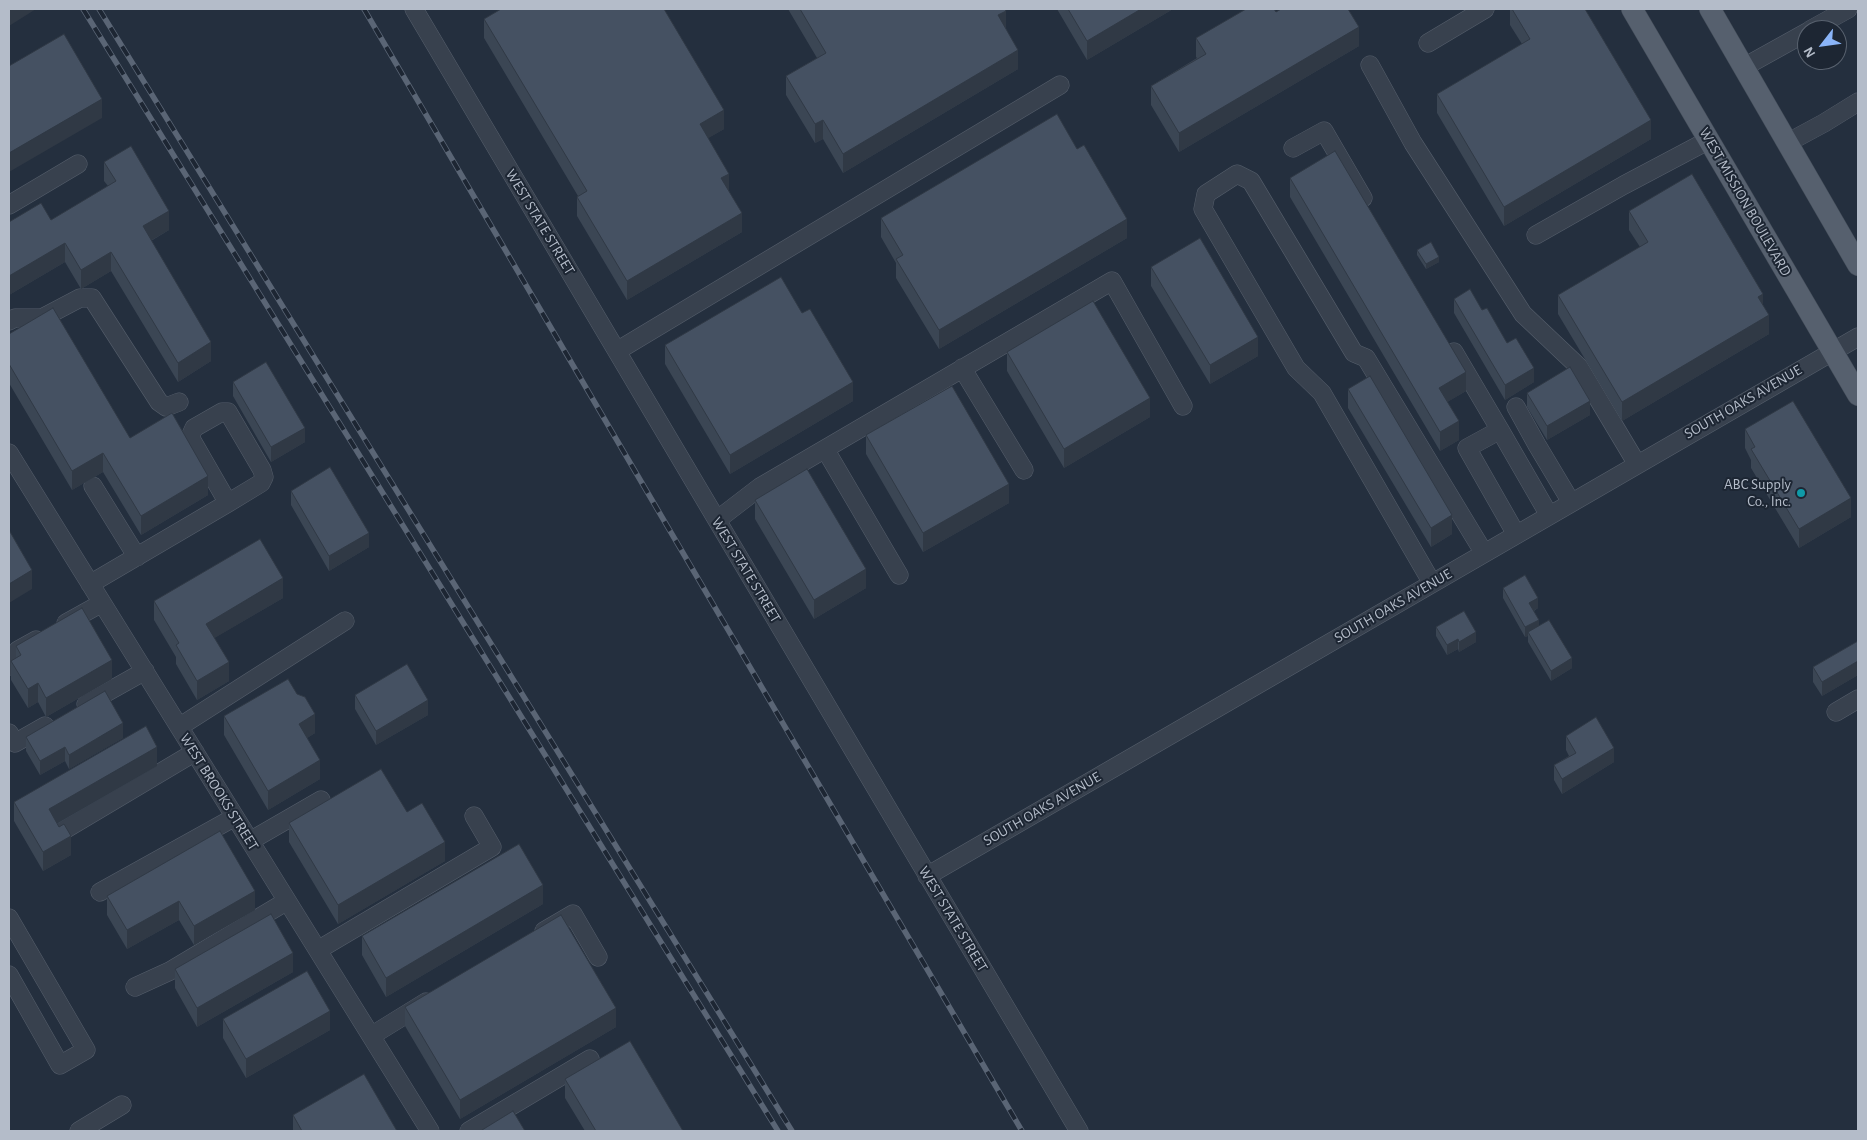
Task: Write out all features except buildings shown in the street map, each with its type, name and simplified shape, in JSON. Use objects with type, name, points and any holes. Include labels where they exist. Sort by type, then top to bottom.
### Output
[{"type":"main road","name":"WEST MISSION BOULEVARD","points":[[1632,9],[1858,395]]},
{"type":"main road","points":[[1710,9],[1858,264]]},
{"type":"street","name":"WEST STATE STREET","points":[[416,9],[716,520],[1079,1131]]},
{"type":"street","points":[[1428,43],[1484,9]]},
{"type":"street","points":[[1828,20],[1848,9]]},
{"type":"street","points":[[1744,67],[1797,37]]},
{"type":"street","points":[[1370,65],[1413,143],[1523,314],[1579,367],[1637,464]]},
{"type":"street","points":[[617,351],[1060,85]]},
{"type":"street","points":[[1787,142],[1824,124],[1858,102]]},
{"type":"street","points":[[1293,148],[1324,131],[1374,216]]},
{"type":"street","points":[[1536,236],[1624,184],[1709,140]]},
{"type":"street","points":[[9,205],[78,164]]},
{"type":"street","points":[[1432,583],[1322,394],[1296,368],[1203,208],[1206,194],[1236,174],[1251,181],[1354,353],[1366,358],[1484,553]]},
{"type":"street","points":[[716,520],[760,487],[1112,281],[1184,406]]},
{"type":"street","points":[[9,322],[16,318],[42,318],[80,298],[92,298],[159,402],[166,407],[179,402]]},
{"type":"street","points":[[1444,336],[1549,515]]},
{"type":"street","name":"SOUTH OAKS AVENUE","points":[[927,876],[1858,337]]},
{"type":"street","points":[[962,368],[1024,470]]},
{"type":"street","points":[[1516,407],[1536,445],[1571,502]]},
{"type":"street","points":[[90,584],[137,557],[228,503],[261,483],[264,477],[262,470],[228,412],[222,412],[194,428],[190,437],[228,503]]},
{"type":"street","points":[[1500,430],[1467,448],[1516,534]]},
{"type":"street","points":[[825,449],[899,575]]},
{"type":"street","name":"WEST BROOKS STREET","points":[[9,452],[430,1131]]},
{"type":"street","points":[[93,486],[137,557]]},
{"type":"street","points":[[9,666],[18,650],[102,603]]},
{"type":"street","points":[[179,726],[345,621]]},
{"type":"street","points":[[74,711],[145,672]]},
{"type":"street","points":[[1836,712],[1858,699]]},
{"type":"street","points":[[9,733],[15,743],[57,720]]},
{"type":"street","points":[[59,833],[195,752]]},
{"type":"street","points":[[250,842],[321,800]]},
{"type":"street","points":[[318,950],[492,847],[474,816]]},
{"type":"street","points":[[100,892],[235,817]]},
{"type":"street","points":[[135,986],[170,971],[287,901]]},
{"type":"street","points":[[532,938],[573,914],[598,958]]},
{"type":"street","points":[[9,918],[86,1050],[60,1066],[9,975]]},
{"type":"street","points":[[371,1036],[441,993]]},
{"type":"street","points":[[469,1131],[590,1059]]},
{"type":"street","points":[[79,1131],[122,1105]]},
{"type":"railway","points":[[83,9],[778,1131]]},
{"type":"railway","points":[[99,9],[792,1131]]},
{"type":"railway","points":[[364,9],[1022,1131]]},
{"type":"place","name":"ABC Supply Co., Inc.","points":[[1801,493]]}]
